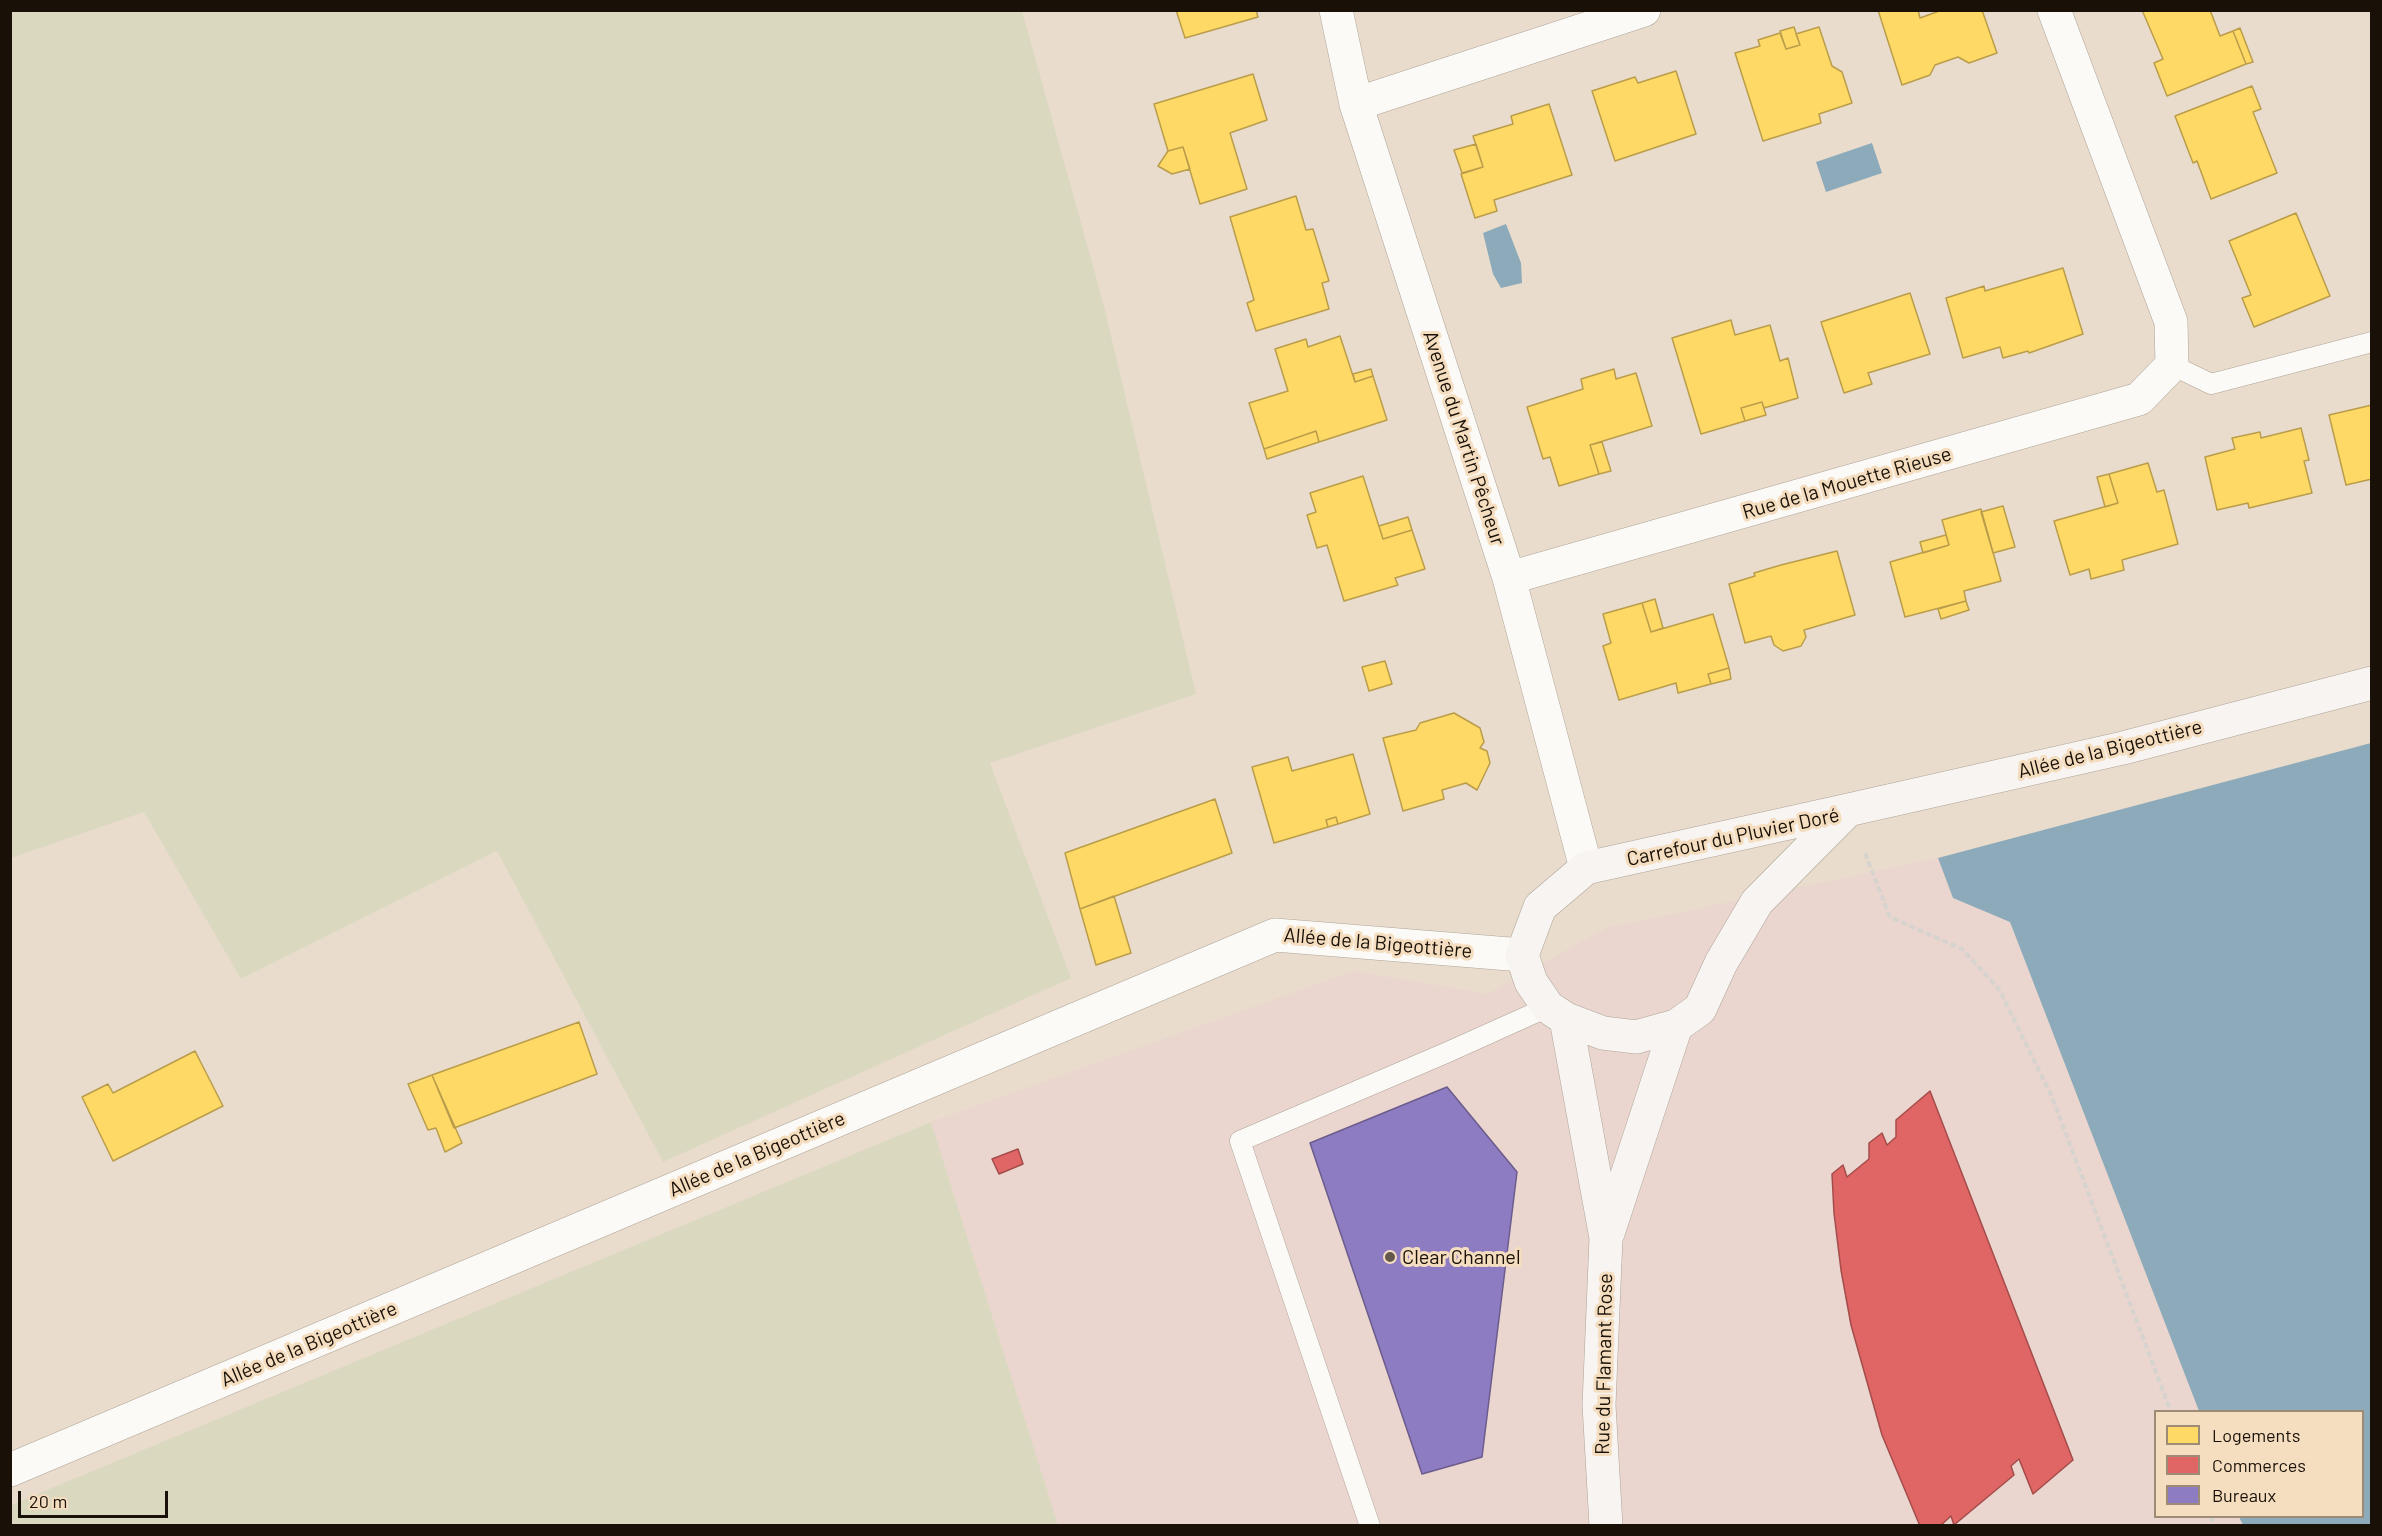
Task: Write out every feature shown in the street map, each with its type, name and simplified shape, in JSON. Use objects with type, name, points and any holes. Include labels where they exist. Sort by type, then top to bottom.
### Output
[{"type":"main road","name":"Allée de la Bigeottière","points":[[1848,810],[2123,748],[2372,683]]},
{"type":"main road","name":"Carrefour du Pluvier Doré","points":[[1521,955],[1540,907],[1586,868],[1848,810]]},
{"type":"main road","name":"Carrefour du Pluvier Doré","points":[[1557,1013],[1603,1033],[1636,1036],[1676,1026],[1700,1009],[1721,963],[1757,902],[1848,810]]},
{"type":"main road","points":[[1521,955],[1531,982],[1557,1013]]},
{"type":"main road","name":"Rue du Flamant Rose","points":[[1557,1013],[1606,1238],[1599,1405],[1606,1526]]},
{"type":"main road","name":"Rue du Flamant Rose","points":[[1606,1238],[1676,1026]]},
{"type":"street","name":"Avenue du Martin Pêcheur","points":[[1336,10],[1356,104],[1509,578],[1586,868]]},
{"type":"street","points":[[1356,104],[1644,10]]},
{"type":"street","points":[[2054,10],[2172,322],[2172,366]]},
{"type":"street","name":"Rue de la Mouette Rieuse","points":[[1509,578],[2139,399],[2172,366]]},
{"type":"street","name":"Allée de la Bigeottière","points":[[10,1470],[1275,935],[1521,955]]},
{"type":"lane","points":[[2172,366],[2211,384],[2372,342]]},
{"type":"lane","points":[[1370,1526],[1240,1141],[1448,1052],[1557,1013]]},
{"type":"path","points":[[1848,810],[1890,917],[1962,949],[1999,989],[2052,1097],[2170,1410]]},
{"type":"shaded area","points":[[10,11],[1022,11],[1103,302],[1196,694],[990,763],[1071,978],[663,1162],[497,851],[241,979],[144,812],[11,858]]},
{"type":"shaded area","points":[[1938,858],[1953,898],[2010,922],[2199,1410],[2154,1410],[2154,1518],[2240,1518],[2243,1525],[1058,1525],[931,1122],[1354,971],[1488,994],[1606,928]]},
{"type":"shaded area","points":[[931,1122],[1058,1525],[11,1525],[11,1505]]},
{"type":"water","points":[[1872,143],[1882,173],[1826,192],[1816,162]]},
{"type":"water","points":[[1506,224],[1521,263],[1522,283],[1501,288],[1493,274],[1483,233]]},
{"type":"water","points":[[2371,743],[2371,1525],[2243,1525],[2240,1518],[2364,1518],[2364,1410],[2199,1410],[2010,922],[1953,898],[1938,858]]},
{"type":"building: Logements","points":[[1176,10],[1256,10],[1258,17],[1185,38]]},
{"type":"building: Logements","points":[[1878,10],[1918,10],[1920,18],[1942,10],[1982,10],[1997,53],[1969,63],[1958,57],[1935,65],[1930,75],[1902,85]]},
{"type":"building: Logements","points":[[2142,10],[2210,10],[2220,36],[2233,31],[2246,64],[2167,96],[2154,63],[2163,59]]},
{"type":"building: Logements","points":[[1794,27],[1800,45],[1786,49],[1780,31]]},
{"type":"building: Logements","points":[[1819,27],[1832,66],[1842,72],[1852,103],[1819,114],[1821,123],[1763,141],[1735,53],[1760,46],[1758,40],[1780,33],[1786,49],[1800,45],[1796,34]]},
{"type":"building: Logements","points":[[2240,28],[2253,62],[2246,64],[2233,31]]},
{"type":"building: Logements","points":[[1676,71],[1696,134],[1615,161],[1592,91],[1635,77],[1638,83]]},
{"type":"building: Logements","points":[[1253,74],[1267,120],[1230,133],[1247,189],[1200,204],[1183,147],[1168,151],[1154,104]]},
{"type":"building: Logements","points":[[2252,86],[2261,109],[2253,112],[2277,173],[2211,199],[2197,161],[2193,163],[2175,116]]},
{"type":"building: Logements","points":[[1549,104],[1572,175],[1494,200],[1497,211],[1475,218],[1461,174],[1483,167],[1473,136],[1513,124],[1511,116]]},
{"type":"building: Logements","points":[[1476,144],[1483,167],[1462,173],[1454,150]]},
{"type":"building: Logements","points":[[1183,147],[1190,169],[1172,174],[1158,166],[1168,151]]},
{"type":"building: Logements","points":[[1296,196],[1306,230],[1313,229],[1329,281],[1322,283],[1329,309],[1256,331],[1247,303],[1254,300],[1230,217]]},
{"type":"building: Logements","points":[[2296,213],[2330,296],[2254,327],[2242,298],[2251,295],[2229,241]]},
{"type":"building: Logements","points":[[2063,268],[2083,334],[2029,353],[2028,351],[2003,358],[2000,347],[1963,358],[1946,298],[1984,286],[1985,291]]},
{"type":"building: Logements","points":[[1910,293],[1930,354],[1868,373],[1872,384],[1844,393],[1821,322]]},
{"type":"building: Logements","points":[[1731,320],[1735,335],[1770,325],[1780,361],[1788,358],[1798,398],[1764,408],[1762,402],[1741,408],[1745,421],[1701,434],[1672,338]]},
{"type":"building: Logements","points":[[1340,336],[1355,382],[1373,376],[1387,420],[1319,442],[1316,431],[1264,449],[1249,403],[1288,391],[1275,349],[1306,339],[1308,347]]},
{"type":"building: Logements","points":[[1371,369],[1373,376],[1355,382],[1353,374]]},
{"type":"building: Logements","points":[[1614,369],[1616,379],[1636,373],[1652,426],[1590,445],[1599,474],[1559,486],[1550,457],[1543,459],[1527,407],[1583,389],[1581,379]]},
{"type":"building: Logements","points":[[1762,402],[1766,415],[1745,421],[1741,408]]},
{"type":"building: Logements","points":[[2372,405],[2372,479],[2346,485],[2329,415]]},
{"type":"building: Logements","points":[[2301,428],[2309,460],[2304,461],[2312,493],[2249,508],[2248,503],[2217,510],[2205,457],[2235,449],[2232,438],[2260,432],[2261,438]]},
{"type":"building: Logements","points":[[1316,431],[1319,442],[1267,459],[1264,449]]},
{"type":"building: Logements","points":[[1602,442],[1611,471],[1599,474],[1590,445]]},
{"type":"building: Logements","points":[[2148,463],[2157,492],[2164,490],[2178,544],[2122,560],[2124,570],[2091,579],[2089,569],[2070,575],[2054,521],[2118,503],[2109,474]]},
{"type":"building: Logements","points":[[2109,474],[2118,503],[2105,507],[2097,477]]},
{"type":"building: Logements","points":[[1363,476],[1383,539],[1412,530],[1425,569],[1395,578],[1398,585],[1344,601],[1327,545],[1317,548],[1307,515],[1316,512],[1310,493]]},
{"type":"building: Logements","points":[[2003,506],[2015,547],[1993,553],[1981,512]]},
{"type":"building: Logements","points":[[1981,509],[2001,581],[1964,591],[1966,601],[1905,617],[1890,562],[1949,545],[1942,520]]},
{"type":"building: Logements","points":[[1408,517],[1412,530],[1383,539],[1379,526]]},
{"type":"building: Logements","points":[[1946,535],[1949,545],[1923,553],[1920,542]]},
{"type":"building: Logements","points":[[1837,551],[1855,615],[1804,630],[1806,637],[1801,646],[1783,651],[1774,645],[1771,636],[1745,643],[1729,584],[1755,576],[1754,573]]},
{"type":"building: Logements","points":[[1655,599],[1663,628],[1651,632],[1642,603]]},
{"type":"building: Logements","points":[[1966,601],[1969,610],[1941,619],[1938,609]]},
{"type":"building: Logements","points":[[1642,603],[1651,632],[1713,614],[1729,668],[1708,674],[1711,684],[1678,693],[1676,683],[1619,700],[1603,646],[1611,643],[1603,614]]},
{"type":"building: Logements","points":[[1385,661],[1392,684],[1369,691],[1362,667]]},
{"type":"building: Logements","points":[[1729,668],[1731,679],[1711,684],[1708,674]]},
{"type":"building: Logements","points":[[1454,713],[1480,728],[1484,742],[1480,748],[1487,751],[1490,763],[1477,790],[1466,783],[1442,790],[1444,799],[1403,811],[1383,738],[1416,730],[1420,723]]},
{"type":"building: Logements","points":[[1353,754],[1370,814],[1338,824],[1336,817],[1326,820],[1328,827],[1274,843],[1252,767],[1288,757],[1292,771]]},
{"type":"building: Logements","points":[[1215,799],[1232,853],[1080,909],[1065,853]]},
{"type":"building: Logements","points":[[1336,817],[1338,824],[1328,827],[1326,820]]},
{"type":"building: Logements","points":[[1114,896],[1131,953],[1096,965],[1080,909]]},
{"type":"building: Logements","points":[[579,1022],[597,1074],[454,1128],[432,1075]]},
{"type":"building: Logements","points":[[195,1051],[223,1106],[113,1161],[82,1097],[108,1084],[113,1093]]},
{"type":"building: Logements","points":[[432,1075],[462,1143],[445,1152],[436,1128],[428,1130],[408,1084]]},
{"type":"building: Commerces","points":[[1930,1091],[2073,1460],[2033,1494],[2019,1459],[2011,1466],[2014,1475],[1954,1525],[1951,1516],[1940,1526],[1920,1526],[1882,1435],[1851,1325],[1841,1270],[1832,1174],[1843,1165],[1847,1177],[1869,1159],[1869,1143],[1882,1133],[1887,1145],[1896,1137],[1896,1120]]},
{"type":"building: Commerces","points":[[1018,1149],[1023,1164],[999,1174],[992,1159]]},
{"type":"building: Bureaux","points":[[1447,1087],[1517,1172],[1482,1457],[1422,1474],[1310,1143]]},
{"type":"place","name":"Clear Channel","points":[[1390,1257]]}]
